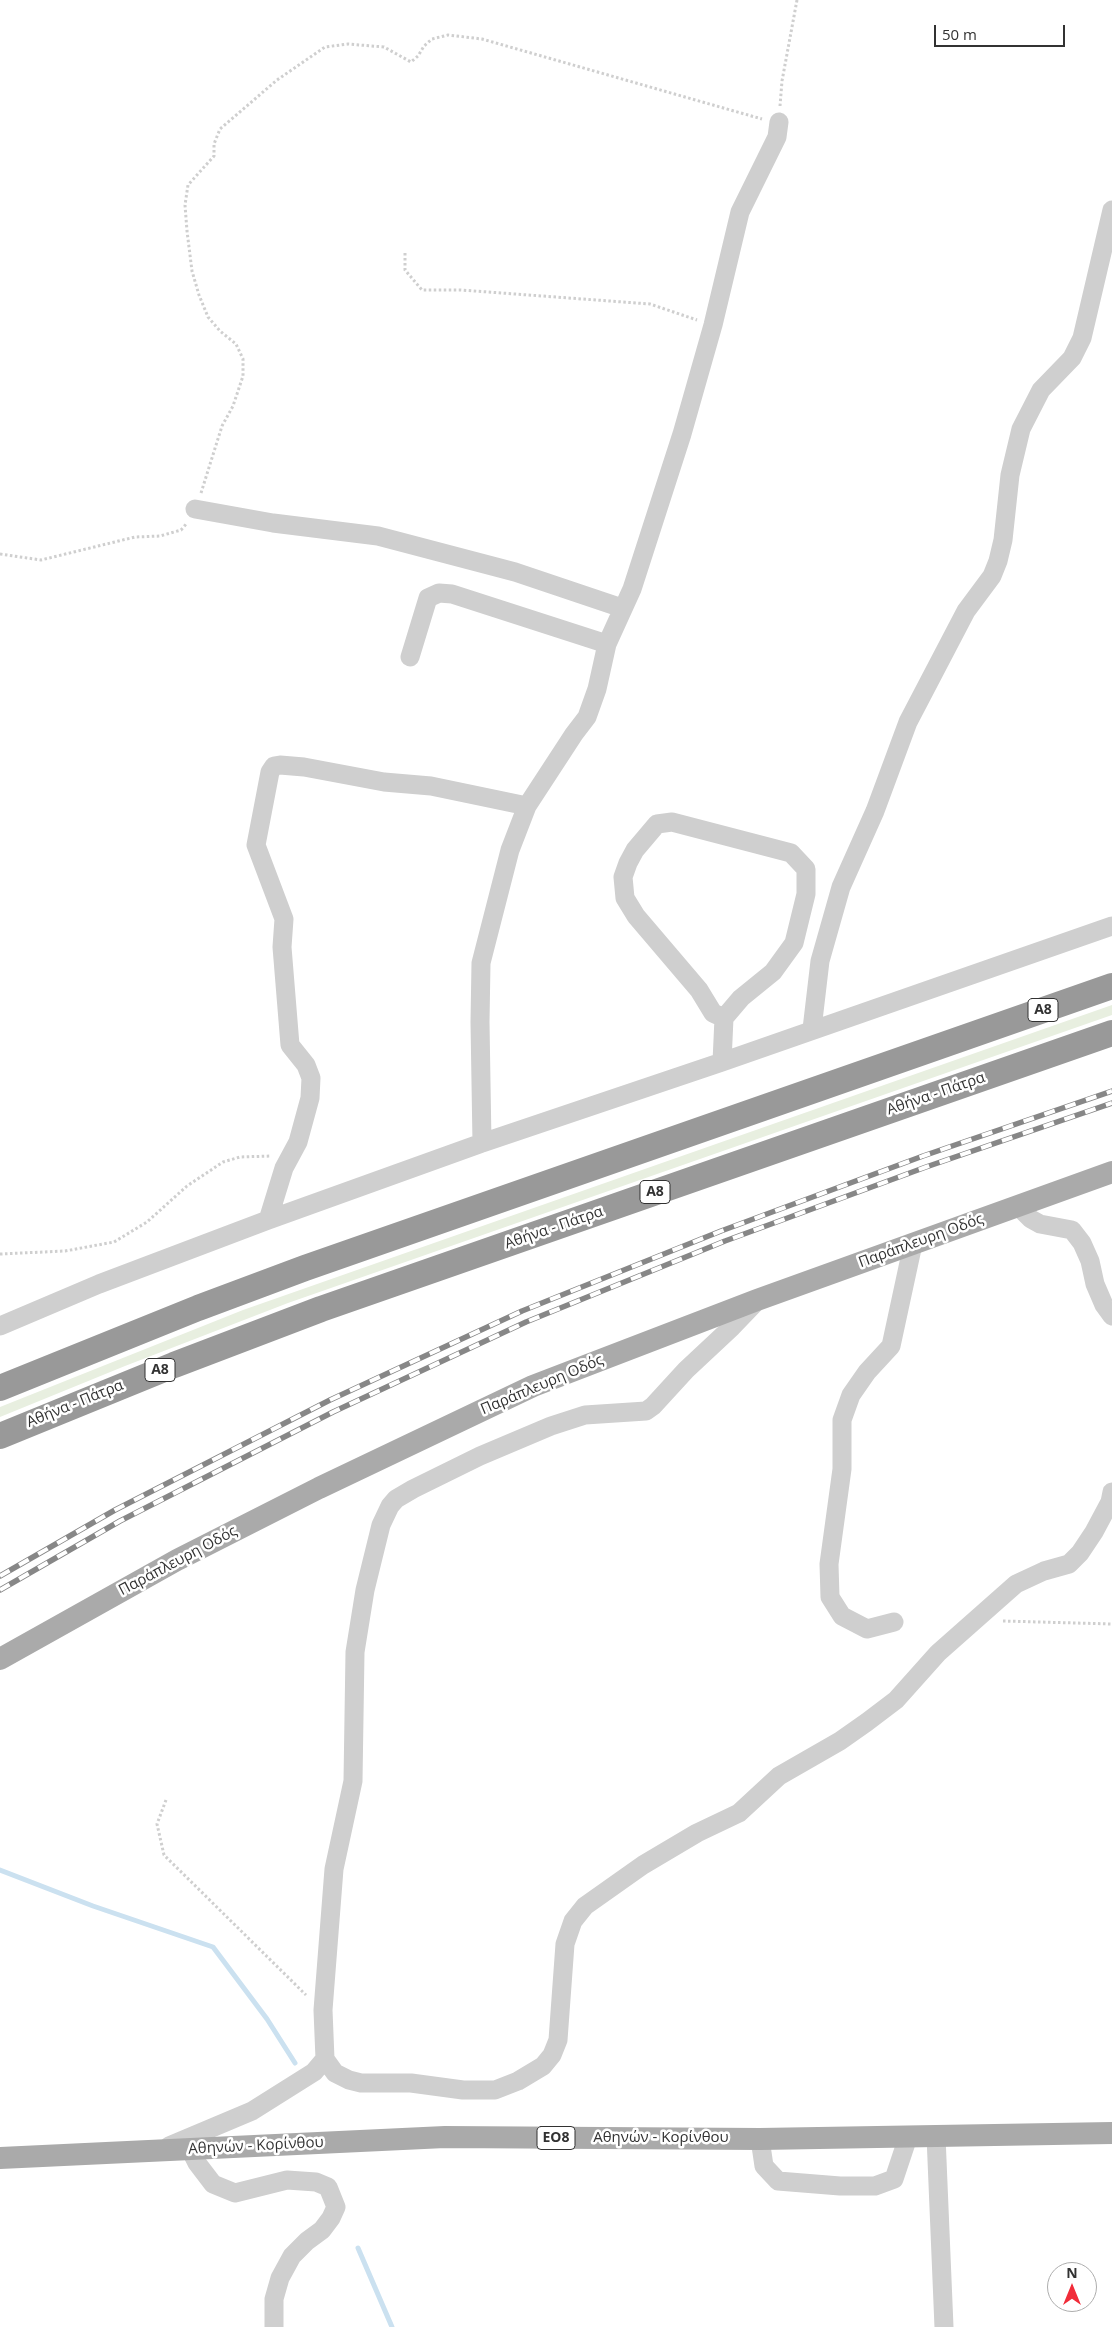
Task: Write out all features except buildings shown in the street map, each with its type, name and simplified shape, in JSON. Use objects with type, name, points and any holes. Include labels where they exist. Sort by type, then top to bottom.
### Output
[{"type":"highway","name":"Α8","points":[[0,1388],[181,1314],[305,1268],[1112,986]]},
{"type":"highway","name":"Αθήνα - Πάτρα","points":[[0,1436],[174,1364],[321,1309],[1112,1033]]},
{"type":"main road","name":"Παράπλευρη Οδός","points":[[0,1659],[177,1560],[319,1488],[498,1403],[575,1370],[758,1300],[1112,1172]]},
{"type":"main road","name":"Αθηνών - Κορίνθου","points":[[0,2158],[444,2137],[760,2139],[1112,2134]]},
{"type":"street","points":[[482,1143],[481,963],[510,850],[527,806],[587,717],[597,689],[607,644],[632,589],[682,434],[713,325],[740,212],[777,137],[779,122]]},
{"type":"street","points":[[812,1030],[820,961],[841,887],[875,811],[908,722],[966,611],[992,576],[1003,540],[1010,475],[1022,429],[1041,390],[1072,358],[1082,338],[1112,210]]},
{"type":"street","points":[[195,509],[272,523],[378,536],[516,572],[622,608]]},
{"type":"street","points":[[410,657],[428,598],[439,593],[452,594],[607,644]]},
{"type":"street","points":[[268,1220],[289,1158],[298,1142],[310,1098],[311,1078],[306,1065],[290,1045],[282,947],[284,919],[256,845],[270,772],[274,766],[304,768],[384,782],[431,786],[527,806]]},
{"type":"street","points":[[722,1062],[724,1018],[741,998],[773,972],[794,943],[806,894],[806,869],[792,853],[672,822],[657,824],[634,850],[628,863],[623,877],[625,898],[636,916],[699,990],[713,1012],[724,1018]]},
{"type":"street","points":[[0,1326],[99,1284],[268,1220],[482,1143],[722,1062],[1112,926]]},
{"type":"street","points":[[1018,1206],[1031,1219],[1040,1224],[1072,1230],[1082,1243],[1090,1261],[1095,1284],[1104,1305],[1112,1316]]},
{"type":"street","points":[[894,1622],[867,1629],[842,1616],[830,1597],[829,1564],[842,1469],[842,1420],[851,1395],[867,1372],[891,1346],[914,1244]]},
{"type":"street","points":[[758,1300],[732,1328],[686,1370],[653,1406],[646,1411],[585,1415],[551,1426],[480,1456],[404,1494],[390,1506],[381,1525],[358,1624],[355,1652],[352,1780],[334,1869],[323,2010],[324,2059],[335,2073],[349,2080],[361,2083],[411,2083],[464,2090],[495,2090],[518,2081],[542,2066],[552,2055],[558,2040],[565,1944],[573,1921],[585,1906],[643,1865],[697,1833],[739,1813],[779,1776],[840,1741],[896,1700],[938,1654],[1016,1584],[1044,1571],[1069,1564],[1080,1553],[1110,1502],[1112,1492]]},
{"type":"street","points":[[154,2151],[193,2138],[252,2111],[314,2072],[324,2059]]},
{"type":"street","points":[[936,2136],[944,2327]]},
{"type":"street","points":[[760,2139],[764,2166],[778,2181],[840,2186],[875,2186],[894,2179],[908,2137]]},
{"type":"street","points":[[190,2149],[197,2164],[213,2184],[235,2193],[287,2180],[316,2182],[328,2187],[336,2207],[322,2230],[306,2241],[292,2256],[280,2278],[274,2299],[274,2327]]},
{"type":"path","points":[[0,554],[41,560],[135,537],[160,536],[181,530],[192,518],[222,426],[233,406],[243,376],[243,359],[236,344],[220,331],[208,317],[196,287],[192,272],[185,205],[188,185],[214,156],[214,144],[220,129],[277,80],[326,46],[348,44],[384,47],[410,62],[418,56],[424,46],[432,39],[448,36],[482,39],[752,118],[779,122],[782,81],[796,0]]},
{"type":"path","points":[[404,253],[404,270],[422,290],[461,290],[650,304],[713,325]]},
{"type":"path","points":[[0,1254],[65,1252],[114,1242],[137,1230],[201,1176],[223,1162],[240,1157],[256,1156],[289,1158]]},
{"type":"path","points":[[970,1625],[1006,1620],[1112,1624]]},
{"type":"path","points":[[166,1800],[156,1824],[164,1855],[323,2010]]},
{"type":"green space","points":[[1112,1005],[1112,1015],[288,1303],[0,1417],[0,1407],[243,1310]]},
{"type":"waterway","points":[[0,1870],[93,1906],[213,1947],[267,2019],[295,2063]]},
{"type":"waterway","points":[[358,2248],[392,2327]]},
{"type":"railway","points":[[0,1576],[115,1510],[330,1400],[522,1311],[721,1231],[923,1156],[1112,1091]]},
{"type":"railway","points":[[0,1590],[120,1521],[333,1412],[526,1322],[725,1241],[926,1167],[1112,1103]]}]
